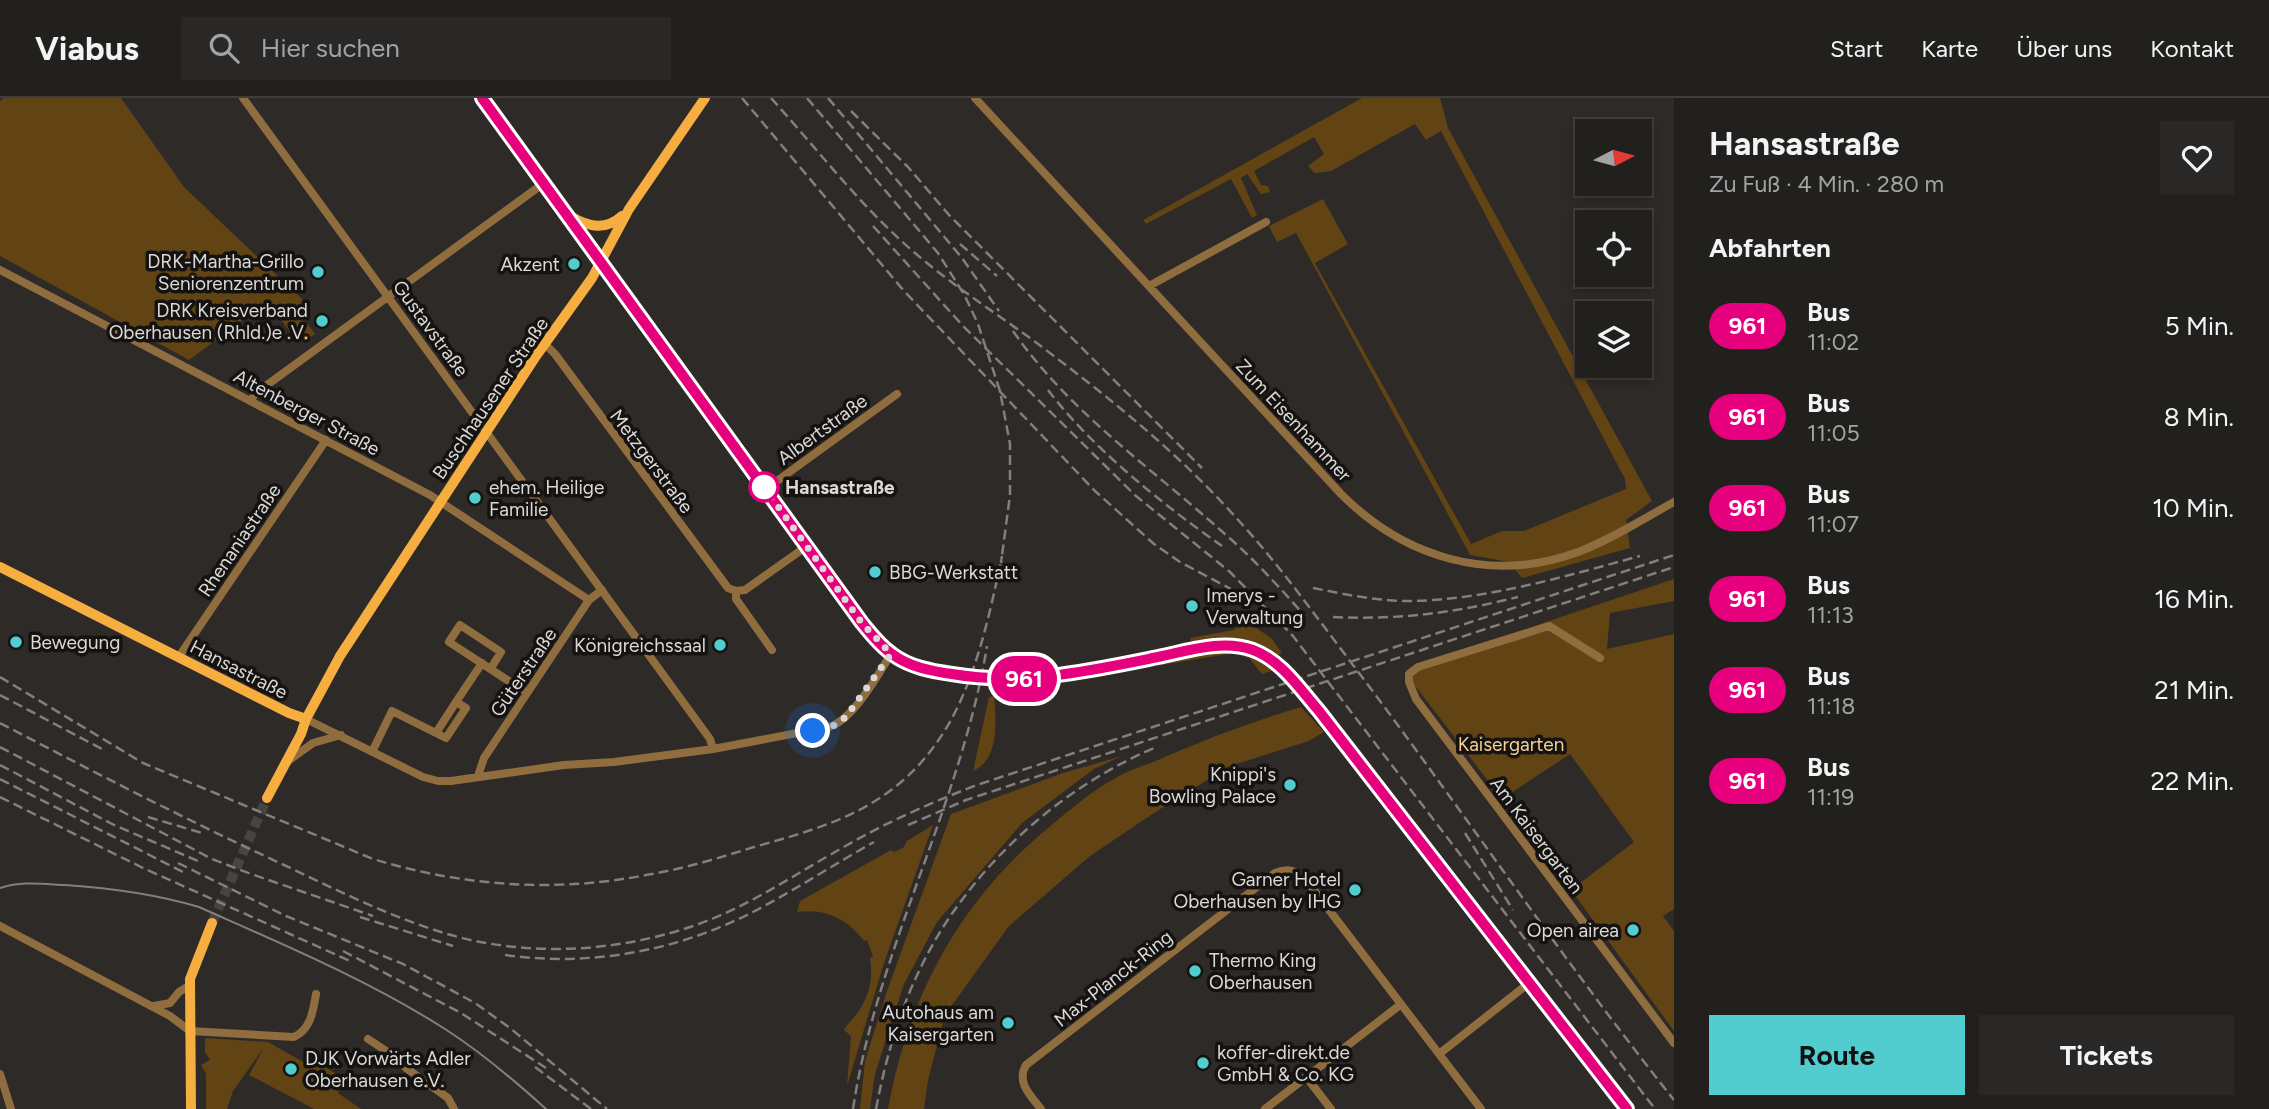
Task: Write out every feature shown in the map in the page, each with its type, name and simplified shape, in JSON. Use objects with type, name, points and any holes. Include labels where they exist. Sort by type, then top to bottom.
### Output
[{"type":"main road","points":[[482,98],[862,623],[891,654],[917,667],[933,671],[1002,680],[1051,677],[1223,646],[1238,646],[1254,651],[1283,668],[1628,1109]]},
{"type":"main road","name":"Buschhausener Straße","points":[[267,799],[340,656],[592,278],[629,209],[705,98]]},
{"type":"main road","points":[[565,213],[590,226],[600,226],[613,224],[629,209]]},
{"type":"main road","name":"Hansastraße","points":[[0,567],[178,658],[306,719]]},
{"type":"main road","points":[[191,1109],[189,986],[193,968],[212,923]]},
{"type":"street","name":"Gustavstraße","points":[[243,98],[488,432],[710,740],[713,749]]},
{"type":"street","name":"Zum Eisenhammer","points":[[975,98],[1354,507],[1386,532],[1419,549],[1458,561],[1484,565],[1516,565],[1578,552],[1674,502]]},
{"type":"street","points":[[251,400],[256,393],[544,183]]},
{"type":"street","points":[[1149,286],[1266,222]]},
{"type":"street","name":"Altenberger Straße","points":[[0,270],[441,502],[589,600]]},
{"type":"street","name":"Metzgerstraße","points":[[545,345],[555,354],[725,585],[736,591],[736,599],[772,650]]},
{"type":"street","name":"Albertstraße","points":[[766,489],[897,394]]},
{"type":"street","name":"Rhenaniastraße","points":[[178,658],[326,440]]},
{"type":"street","points":[[736,591],[749,588],[807,546]]},
{"type":"street","name":"Güterstraße","points":[[478,776],[484,758],[589,600],[602,590]]},
{"type":"street","points":[[491,668],[501,652],[460,625],[449,642],[527,693]]},
{"type":"street","name":"Am Kaisergarten","points":[[1600,657],[1549,626],[1418,667],[1409,674],[1409,682],[1416,699],[1674,1043]]},
{"type":"street","name":"Hansastraße","points":[[306,719],[429,779],[451,780],[713,749],[837,725],[849,714],[891,654]]},
{"type":"street","points":[[372,752],[392,711],[436,733],[482,663]]},
{"type":"street","points":[[288,761],[313,743],[342,735]]},
{"type":"street","name":"Max-Planck-Ring","points":[[1041,1109],[1023,1083],[1022,1075],[1026,1065],[1275,873],[1283,870],[1295,871],[1307,881],[1481,1109]]},
{"type":"street","points":[[0,926],[148,1005],[190,1031],[294,1037],[305,1029],[316,994]]},
{"type":"street","points":[[1439,1054],[1529,983]]},
{"type":"street","points":[[148,1005],[167,1005],[189,986]]},
{"type":"street","points":[[1265,1109],[1400,1004]]},
{"type":"street","points":[[368,1039],[448,1098],[454,1109]]},
{"type":"street","points":[[0,1074],[11,1109]]},
{"type":"street","points":[[1307,1078],[1331,1109]]},
{"type":"street","points":[[191,1093],[198,1109]]},
{"type":"green space","points":[[3,98],[121,98],[184,187],[305,302],[307,312],[304,319],[315,334],[305,341],[298,332],[291,333],[267,302],[189,360],[0,256],[0,101]]},
{"type":"green space","points":[[1362,98],[1440,98],[1448,128],[1575,360],[1575,378],[1585,378],[1652,501],[1626,520],[1630,548],[1522,578],[1509,562],[1470,555],[1296,233],[1277,242],[1269,226],[1323,199],[1348,244],[1315,263],[1471,544],[1502,531],[1524,531],[1626,489],[1625,479],[1441,131],[1426,140],[1415,124],[1331,171],[1315,173],[1308,166],[1324,154],[1314,137],[1254,171],[1261,185],[1268,186],[1270,192],[1261,194],[1247,174],[1241,178],[1257,215],[1252,218],[1231,179],[1146,224],[1143,220]]},
{"type":"green space","name":"Kaisergarten","points":[[1674,579],[1674,601],[1610,613],[1607,649],[1674,634],[1674,909],[1663,916],[1674,931],[1674,1031],[1571,890],[1634,842],[1570,754],[1502,799],[1406,674],[1543,623]]},
{"type":"green space","points":[[1245,620],[1271,638],[1282,653],[1274,657],[1284,667],[1262,674],[1249,658],[1234,653],[1018,686],[1017,681],[1194,648],[1190,638],[1234,630]]},
{"type":"green space","points":[[994,696],[995,728],[992,749],[982,765],[973,771],[989,697]]},
{"type":"green space","points":[[1301,707],[1324,732],[1309,741],[1230,766],[1090,856],[1009,926],[945,1015],[928,1080],[924,1109],[888,1109],[897,1066],[910,1026],[925,987],[944,950],[992,883],[1021,852],[1098,788],[1119,776],[1211,738]]},
{"type":"green space","points":[[1122,756],[1094,769],[1022,823],[937,922],[904,984],[875,1074],[870,1109],[860,1109],[865,1061],[887,991],[951,814],[1063,773]]},
{"type":"green space","points":[[933,825],[884,963],[847,1086],[851,1036],[844,1030],[868,993],[871,979],[870,958],[873,956],[867,940],[864,941],[843,921],[817,912],[797,912],[800,901],[891,850],[894,852],[904,847],[907,841]]},
{"type":"green space","points":[[205,1038],[268,1042],[305,1063],[308,1057],[345,1079],[338,1093],[361,1109],[314,1109],[249,1075],[263,1049],[233,1091],[227,1109],[206,1109],[206,1074],[201,1065],[210,1060],[205,1052]]},
{"type":"tunnel","points":[[212,923],[267,798]]},
{"type":"tram line","points":[[0,888],[16,884],[99,888],[149,895],[199,907],[324,964],[416,1011],[484,1057],[546,1109]]},
{"type":"railway","points":[[742,98],[904,291],[1095,491],[1154,544],[1180,562],[1231,589]]},
{"type":"railway","points":[[771,98],[896,236],[943,275],[1113,402],[1192,472],[1240,522],[1350,661],[1591,992],[1674,1100]]},
{"type":"railway","points":[[807,98],[938,253],[965,296],[978,324],[1000,391],[1010,444],[1010,495],[1001,563]]},
{"type":"railway","points":[[828,98],[962,258],[999,311]]},
{"type":"railway","points":[[851,111],[908,167],[949,215],[1202,468]]},
{"type":"railway","points":[[873,226],[963,326],[1136,496],[1230,572],[1293,636],[1655,1109]]},
{"type":"railway","points":[[960,244],[997,276]]},
{"type":"railway","points":[[1013,331],[1036,361],[1086,414],[1237,545],[1305,616]]},
{"type":"railway","points":[[1048,390],[1106,454],[1222,546]]},
{"type":"railway","points":[[0,723],[233,841],[398,917],[444,933],[505,946],[536,949],[599,947],[660,936],[710,920],[768,891],[875,830],[977,785],[1674,555]]},
{"type":"railway","points":[[0,677],[143,763],[373,859],[474,881],[543,885],[612,881],[660,873],[806,832],[854,812],[897,785],[917,767],[935,745],[960,703],[978,655],[1002,556]]},
{"type":"railway","points":[[1313,588],[1384,600],[1438,600],[1526,586],[1640,556]]},
{"type":"railway","points":[[908,825],[966,800],[1674,567]]},
{"type":"railway","points":[[1333,617],[1426,614],[1518,597]]},
{"type":"railway","points":[[853,1109],[880,992],[958,763],[975,705],[987,646]]},
{"type":"railway","points":[[0,695],[102,749]]},
{"type":"railway","points":[[0,747],[212,859],[373,916]]},
{"type":"railway","points":[[876,1109],[890,1050],[909,994],[945,924],[968,892],[1022,833],[1053,808],[1085,785],[1154,748]]},
{"type":"railway","points":[[0,765],[114,825],[198,861]]},
{"type":"railway","points":[[0,779],[183,872]]},
{"type":"railway","points":[[0,797],[143,868],[350,961]]},
{"type":"railway","points":[[148,817],[202,833]]},
{"type":"railway","points":[[1465,833],[1513,910]]},
{"type":"railway","points":[[505,955],[569,959],[601,957],[632,953],[694,937],[753,912],[874,842]]},
{"type":"railway","points":[[178,863],[286,916],[403,964],[475,1003],[510,1028],[607,1109]]},
{"type":"railway","points":[[360,917],[453,946]]},
{"type":"railway","points":[[343,951],[461,1013],[546,1068]]},
{"type":"railway","points":[[535,1067],[591,1109]]},
{"type":"bus line","name":"961","points":[[482,98],[862,623],[891,654],[917,667],[933,671],[1002,680],[1078,673],[1216,646],[1244,647],[1271,659],[1283,668],[1319,711],[1627,1109]]},
{"type":"place","name":"Akzent","points":[[574,264]]},
{"type":"place","name":"DRK-Martha-Grillo Seniorenzentrum","points":[[318,272]]},
{"type":"place","name":"DRK Kreisverband Oberhausen (Rhld.)e .V.","points":[[322,321]]},
{"type":"place","name":"Hansastraße","points":[[764,487]]},
{"type":"place","name":"ehem. Heilige Familie","points":[[475,498]]},
{"type":"place","name":"BBG-Werkstatt","points":[[875,572]]},
{"type":"place","name":"Imerys - Verwaltung","points":[[1192,606]]},
{"type":"place","name":"Bewegung","points":[[16,642]]},
{"type":"place","name":"Königreichssaal","points":[[720,645]]},
{"type":"place","name":"Knippi's Bowling Palace","points":[[1290,785]]},
{"type":"place","name":"Garner Hotel Oberhausen by IHG","points":[[1355,890]]},
{"type":"place","name":"Open airea","points":[[1633,930]]},
{"type":"place","name":"Thermo King Oberhausen","points":[[1195,971]]},
{"type":"place","name":"Autohaus am Kaisergarten","points":[[1008,1023]]},
{"type":"place","name":"koffer-direkt.de GmbH & Co. KG","points":[[1203,1063]]},
{"type":"place","name":"DJK Vorwärts Adler Oberhausen e.V.","points":[[291,1069]]},
{"type":"route","points":[[764,487],[862,623],[891,654],[846,717],[837,725],[813,731]]}]
